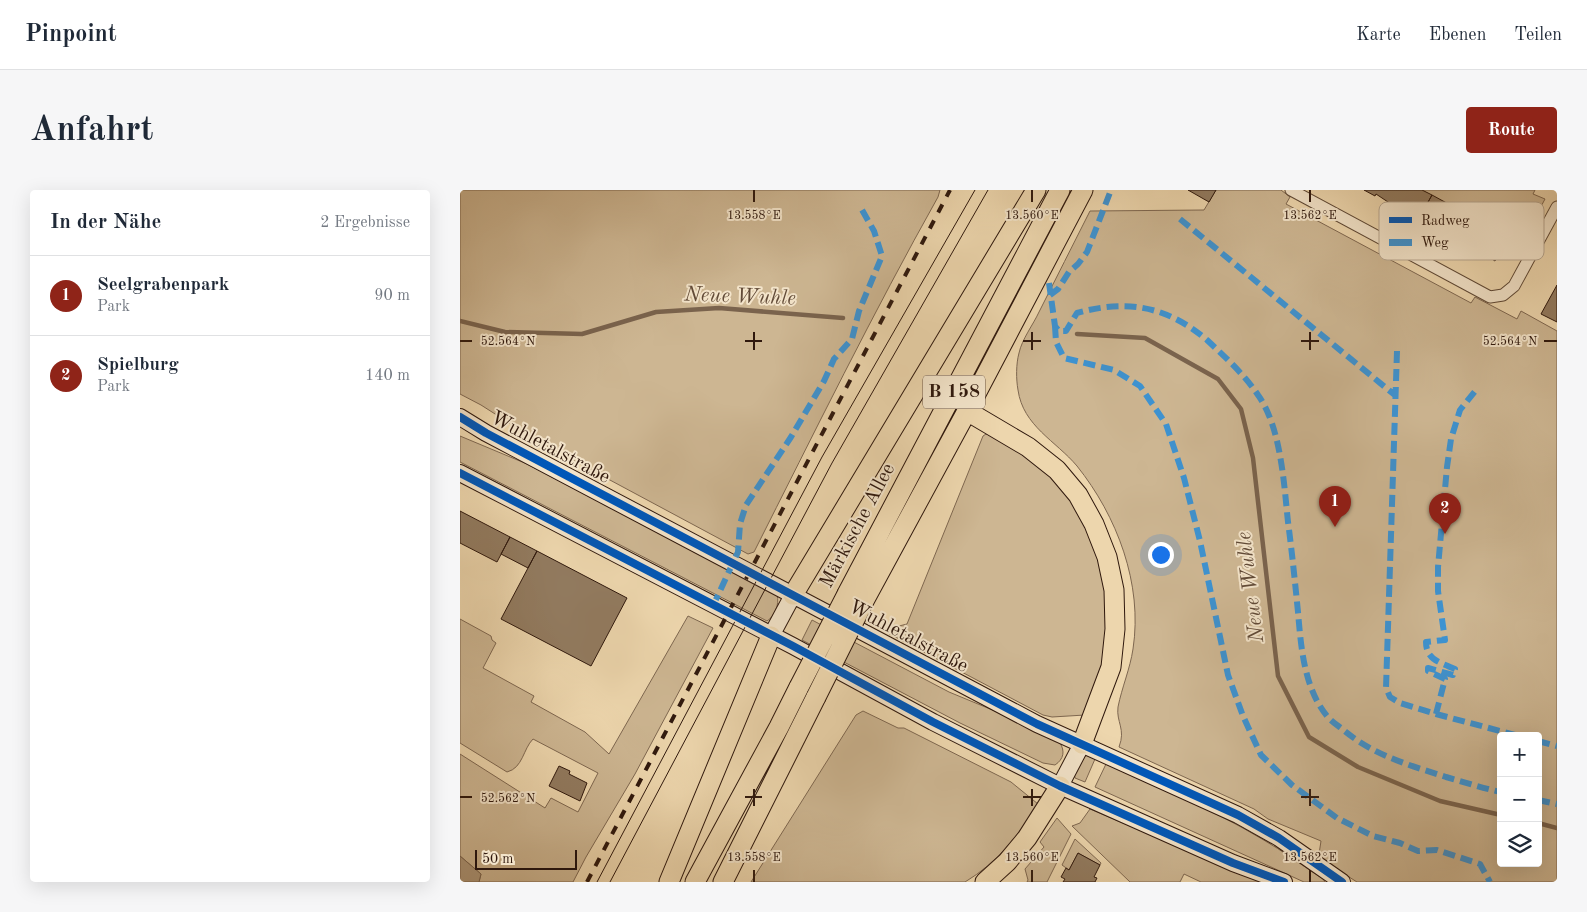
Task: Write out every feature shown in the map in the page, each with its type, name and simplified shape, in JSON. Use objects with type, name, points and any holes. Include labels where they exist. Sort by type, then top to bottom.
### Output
[{"type":"main road","points":[[669,882],[771,636],[793,596],[1036,190]]},
{"type":"main road","name":"Märkische Allee","points":[[723,882],[816,697],[855,598],[1060,190]]},
{"type":"main road","name":"Märkische Allee","points":[[695,882],[799,687],[855,598],[975,416],[1083,190]]},
{"type":"main road","name":"Wuhletalstraße","points":[[460,416],[486,432],[793,596],[1037,724],[1238,815],[1279,838],[1342,882]]},
{"type":"main road","points":[[975,416],[1028,447],[1057,470],[1078,495],[1094,524],[1107,557],[1114,590],[1115,620],[1111,667],[1082,744],[1060,786],[1027,838],[1007,862],[985,882]]},
{"type":"main road","points":[[460,473],[933,722],[1060,786],[1233,863],[1284,882]]},
{"type":"street","points":[[1291,190],[1379,237]]},
{"type":"street","points":[[1544,231],[1557,207]]},
{"type":"street","points":[[1421,260],[1490,297],[1503,295],[1514,286],[1528,260]]},
{"type":"shaded area","points":[[460,190],[940,190],[844,373],[754,552],[748,554],[539,442],[481,405],[460,394]]},
{"type":"shaded area","points":[[1216,190],[1281,190],[1290,197],[1286,204],[1379,254],[1379,260],[1391,260],[1471,303],[1475,297],[1517,319],[1521,311],[1557,331],[1557,882],[1357,882],[1305,849],[1319,854],[1321,841],[1268,819],[1254,809],[1119,747],[1122,735],[1118,707],[1132,656],[1135,625],[1134,600],[1130,576],[1124,552],[1115,529],[1091,486],[1069,457],[1033,423],[1021,403],[1017,386],[1018,357],[1025,337],[1090,211],[1204,210]]},
{"type":"shaded area","points":[[1422,190],[1535,190],[1533,194],[1545,199],[1543,202],[1443,202]]},
{"type":"shaded area","points":[[986,434],[995,436],[1033,461],[1055,481],[1073,504],[1087,527],[1100,561],[1109,610],[1103,667],[1085,715],[1052,717],[1043,715],[886,632],[887,629],[907,624],[983,436]]},
{"type":"shaded area","points":[[460,436],[527,464],[777,595],[778,602],[774,613],[767,621],[460,462]]},
{"type":"shaded area","points":[[688,616],[713,628],[635,774],[573,882],[479,882],[481,874],[460,856],[460,754],[545,808],[551,798],[578,812],[598,773],[533,739],[520,762],[516,767],[507,772],[460,743],[460,619],[491,636],[492,640],[496,643],[483,668],[534,696],[531,702],[585,732],[609,754]]},
{"type":"shaded area","points":[[812,620],[949,692],[1007,716],[1060,743],[1063,749],[1062,758],[1055,765],[1043,763],[960,723],[802,640]]},
{"type":"shaded area","points":[[863,711],[898,728],[904,728],[1011,782],[1038,804],[1006,848],[987,866],[965,882],[751,882],[856,715]]},
{"type":"shaded area","points":[[1086,755],[1095,759],[1085,782],[1075,778],[1074,773]]},
{"type":"shaded area","points":[[1106,764],[1185,799],[1243,828],[1325,882],[1304,882],[1095,787]]},
{"type":"shaded area","points":[[1090,809],[1262,882],[1201,882],[1184,874],[1180,882],[1130,882],[1072,826],[1080,823]]},
{"type":"shaded area","points":[[1057,818],[1071,834],[1047,882],[1027,882],[1025,869],[1044,847],[1040,842]]},
{"type":"shaded area","points":[[1075,839],[1101,863],[1100,865],[1078,853],[1069,870],[1062,865]]},
{"type":"shaded area","points":[[460,856],[481,874],[479,882],[460,882]]},
{"type":"building","points":[[1188,190],[1216,190],[1209,202]]},
{"type":"building","points":[[1364,190],[1422,190],[1432,195],[1428,202],[1388,202],[1376,194],[1375,196]]},
{"type":"building","points":[[1432,195],[1445,202],[1428,202]]},
{"type":"building","points":[[1557,285],[1557,322],[1541,314]]},
{"type":"building","points":[[460,511],[510,537],[497,562],[460,543]]},
{"type":"building","points":[[510,537],[537,551],[528,568],[501,554]]},
{"type":"building","points":[[537,551],[627,598],[591,666],[501,619]]},
{"type":"building","points":[[559,766],[570,771],[569,774],[587,783],[580,801],[549,786]]},
{"type":"building","points":[[1078,853],[1100,865],[1094,877],[1097,878],[1095,882],[1063,882],[1065,879],[1061,877],[1066,868],[1069,870]]},
{"type":"waterway","name":"Neue Wuhle","points":[[460,321],[505,332],[582,334],[656,312],[719,308],[843,318]]},
{"type":"waterway","name":"Neue Wuhle","points":[[1077,334],[1145,338],[1218,379],[1241,409],[1253,458],[1278,676],[1309,737],[1358,767],[1440,801],[1497,814]]},
{"type":"waterway","name":"Neue Wuhle","points":[[1542,824],[1557,828]]},
{"type":"tram line","points":[[597,882],[822,457],[975,190]]},
{"type":"tram line","points":[[610,882],[832,463],[988,190]]},
{"type":"railway","points":[[587,882],[950,190]]},
{"type":"marked path","points":[[1050,295],[1058,289],[1069,272],[1087,252],[1111,190]]},
{"type":"marked path","points":[[713,606],[738,552],[740,524],[746,505],[791,437],[824,381],[834,359],[852,339],[859,311],[882,256],[874,231],[861,208]]},
{"type":"marked path","points":[[1180,219],[1396,396]]},
{"type":"marked path","points":[[1049,283],[1055,326],[1059,331],[1066,331],[1077,313],[1113,307],[1130,306],[1146,308],[1177,319],[1207,340],[1253,387],[1266,408],[1277,439],[1283,474],[1302,653],[1313,693],[1319,705],[1334,723],[1378,752],[1432,773],[1497,791]]},
{"type":"marked path","points":[[1055,326],[1056,342],[1064,358],[1114,370],[1140,386],[1166,424],[1184,478],[1200,541],[1228,675],[1243,716],[1261,755],[1292,785],[1337,818],[1373,836],[1400,843],[1418,851],[1437,850],[1480,864],[1490,882]]},
{"type":"marked path","points":[[1397,351],[1386,688],[1390,697],[1400,703],[1504,732]]},
{"type":"marked path","points":[[1436,714],[1445,679],[1428,671],[1428,668],[1453,675],[1455,669],[1431,657],[1426,642],[1445,640],[1438,591],[1438,567],[1447,467],[1451,439],[1460,410],[1476,390]]},
{"type":"marked path","points":[[1542,742],[1557,746]]},
{"type":"marked path","points":[[1542,801],[1557,804]]},
{"type":"cycle path","points":[[460,417],[486,433],[1037,724],[1238,815],[1279,838],[1342,882]]},
{"type":"cycle path","points":[[460,473],[793,646],[933,722],[1060,786],[1233,863],[1284,882]]},
{"type":"place","name":"Seelgrabenpark","points":[[1335,527]]},
{"type":"place","name":"Spielburg","points":[[1445,534]]}]
